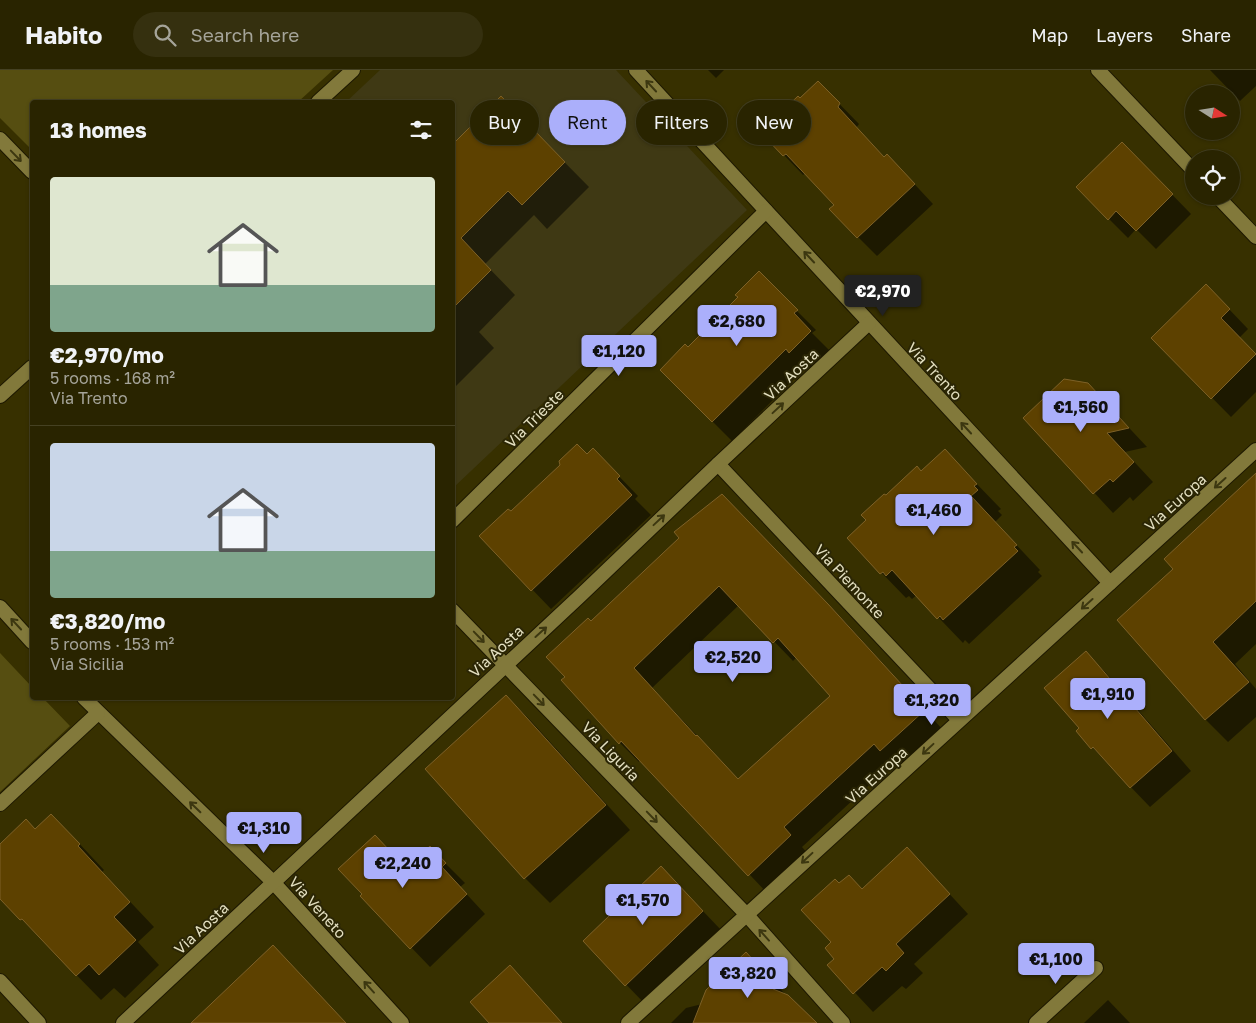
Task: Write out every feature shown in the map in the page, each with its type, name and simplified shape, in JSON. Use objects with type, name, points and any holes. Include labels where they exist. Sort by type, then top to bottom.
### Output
[{"type":"street","points":[[320,100],[353,70]]},
{"type":"street","name":"Via Trento","points":[[636,70],[1110,583]]},
{"type":"street","points":[[1098,70],[1185,162]]},
{"type":"street","points":[[0,139],[30,170]]},
{"type":"street","points":[[1226,205],[1256,237]]},
{"type":"street","name":"Via Trieste","points":[[455,519],[766,211]]},
{"type":"street","name":"Via Aosta","points":[[123,1023],[869,323]]},
{"type":"street","points":[[0,396],[30,369]]},
{"type":"street","name":"Via Europa","points":[[628,1023],[1256,450]]},
{"type":"street","name":"Via Piemonte","points":[[718,464],[959,720]]},
{"type":"street","points":[[0,607],[30,640]]},
{"type":"street","name":"Via Liguria","points":[[455,613],[746,914],[844,1023]]},
{"type":"street","name":"Via Veneto","points":[[86,700],[273,882],[402,1023]]},
{"type":"street","points":[[0,804],[98,713]]},
{"type":"street","points":[[1036,1023],[1096,968]]},
{"type":"street","points":[[0,981],[39,1023]]},
{"type":"shaded area","points":[[0,70],[333,70],[300,100],[30,100],[30,148],[0,118]]},
{"type":"shaded area","points":[[380,70],[616,70],[644,100],[636,100],[636,145],[686,145],[747,210],[455,486],[455,100],[348,100]]},
{"type":"shaded area","points":[[0,653],[30,685],[30,700],[45,700],[70,726],[0,792]]},
{"type":"building","points":[[818,81],[840,103],[838,107],[884,157],[887,154],[915,184],[857,238],[829,209],[834,205],[786,154],[783,156],[772,145],[811,145],[811,100],[794,100],[798,96],[800,98]]},
{"type":"building","points":[[501,96],[505,100],[497,100]]},
{"type":"building","points":[[470,127],[470,145],[539,145],[539,135],[565,162],[522,205],[508,191],[461,238],[491,270],[455,306],[455,142]]},
{"type":"building","points":[[1122,142],[1173,194],[1136,231],[1116,211],[1108,220],[1076,187]]},
{"type":"building","points":[[759,271],[798,310],[794,313],[811,331],[789,353],[786,349],[712,422],[660,370],[685,344],[688,347],[738,297],[735,295]]},
{"type":"building","points":[[1206,284],[1230,309],[1221,318],[1256,354],[1211,399],[1151,338]]},
{"type":"building","points":[[1064,379],[1088,383],[1129,428],[1107,433],[1134,462],[1113,482],[1110,479],[1093,494],[1023,418]]},
{"type":"building","points":[[577,444],[587,454],[593,448],[620,476],[617,479],[632,495],[531,591],[479,536],[508,509],[511,511],[560,465],[559,461]]},
{"type":"building","points":[[945,449],[977,484],[974,486],[978,490],[971,496],[1017,545],[1014,547],[1018,551],[943,620],[940,616],[937,619],[892,570],[886,576],[883,572],[880,574],[847,538],[866,520],[861,515],[884,494],[886,495],[917,466],[921,471]]},
{"type":"building","points":[[1256,473],[1256,601],[1213,642],[1249,682],[1205,720],[1117,620],[1173,569],[1164,559]]},
{"type":"building","points":[[722,494],[828,604],[925,710],[880,751],[874,744],[784,827],[791,835],[748,876],[621,741],[619,744],[561,680],[565,677],[546,657],[588,618],[591,621],[679,538],[674,532]],"holes":[[[719,586],[773,643],[778,638],[830,696],[738,779],[634,668]]]},
{"type":"building","points":[[1086,651],[1172,751],[1130,788],[1093,747],[1091,749],[1076,731],[1079,728],[1044,688]]},
{"type":"building","points":[[506,695],[606,805],[524,879],[425,769]]},
{"type":"building","points":[[51,814],[80,844],[78,846],[130,902],[114,917],[136,940],[99,975],[89,964],[76,976],[22,919],[20,920],[0,899],[0,844],[26,819],[35,829]]},
{"type":"building","points":[[375,835],[406,868],[430,846],[446,863],[442,867],[467,894],[410,949],[360,896],[362,894],[338,869]]},
{"type":"building","points":[[907,847],[950,894],[896,944],[904,953],[886,971],[882,967],[853,994],[827,965],[834,959],[825,948],[831,942],[801,910],[835,879],[839,883],[849,875],[862,889]]},
{"type":"building","points":[[661,866],[703,911],[625,986],[583,941]]},
{"type":"building","points":[[273,945],[346,1023],[191,1023]]},
{"type":"building","points":[[746,952],[764,972],[773,989],[788,995],[817,1023],[693,1023],[706,990]]},
{"type":"building","points":[[510,965],[562,1023],[489,1023],[470,1002]]}]
